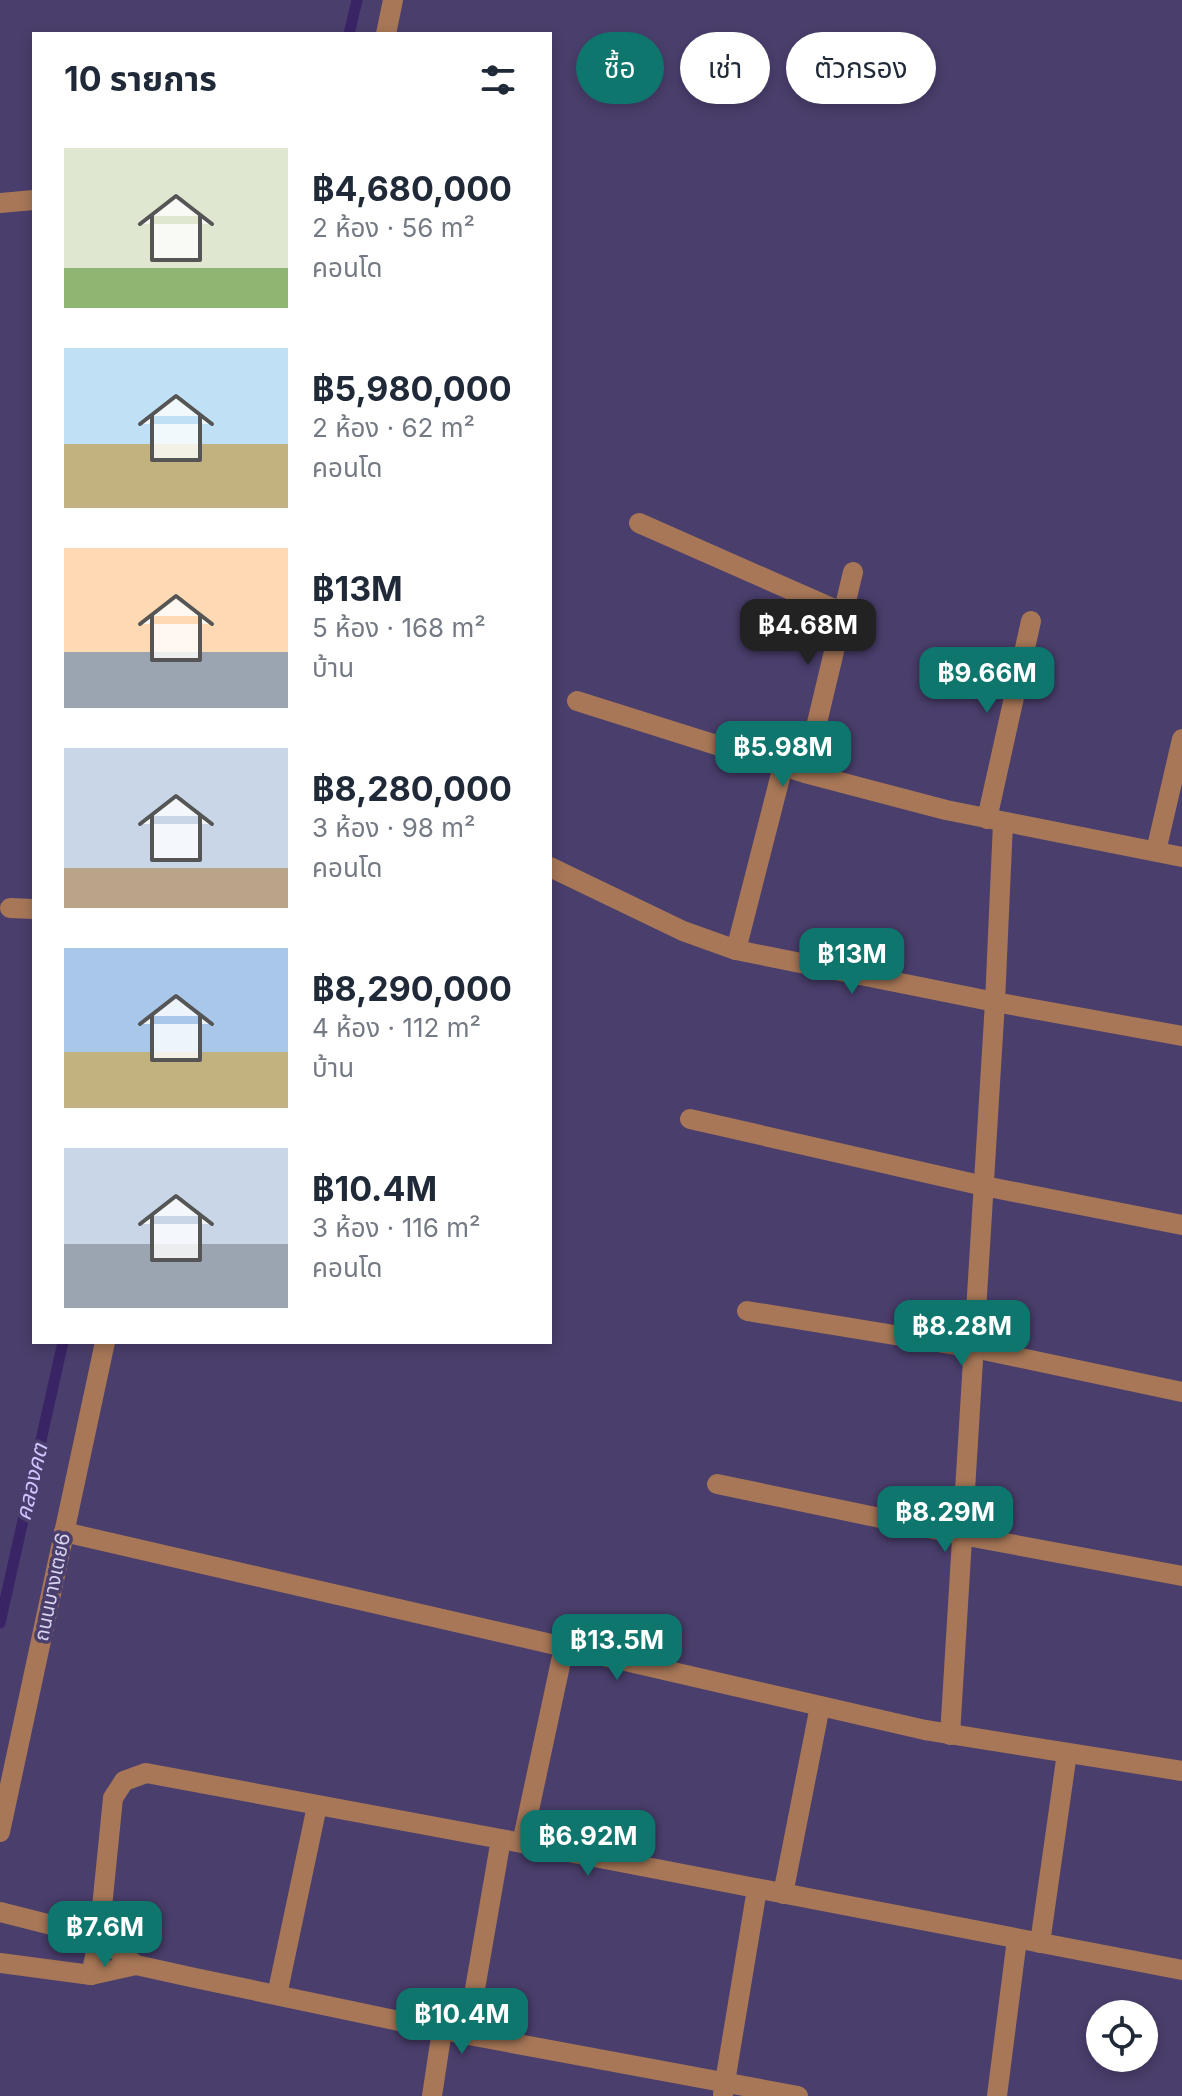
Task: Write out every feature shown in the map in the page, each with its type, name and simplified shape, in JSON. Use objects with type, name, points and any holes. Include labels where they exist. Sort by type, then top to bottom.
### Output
[{"type":"street","points":[[386,32],[393,0]]},
{"type":"street","points":[[0,203],[32,200]]},
{"type":"street","points":[[639,523],[843,613]]},
{"type":"street","points":[[805,773],[853,572]]},
{"type":"street","points":[[950,1735],[995,1002],[995,821],[1031,621]]},
{"type":"street","points":[[577,701],[805,773],[995,821],[1182,857]]},
{"type":"street","points":[[1156,851],[1182,739]]},
{"type":"street","points":[[736,950],[783,766]]},
{"type":"street","points":[[552,868],[683,931],[736,950],[1182,1036]]},
{"type":"street","points":[[10,908],[32,909]]},
{"type":"street","points":[[690,1119],[984,1186],[1182,1225]]},
{"type":"street","points":[[747,1311],[974,1348],[1182,1392]]},
{"type":"street","name":"ถนนบางเตย6","points":[[0,1832],[105,1344]]},
{"type":"street","points":[[717,1484],[962,1535],[1182,1576]]},
{"type":"street","points":[[64,1532],[950,1735],[1182,1771]]},
{"type":"street","points":[[522,1843],[564,1647]]},
{"type":"street","points":[[783,1894],[820,1706]]},
{"type":"street","points":[[1040,1943],[1067,1753]]},
{"type":"street","points":[[91,1975],[99,1937],[113,1798],[124,1781],[146,1773],[1182,1970]]},
{"type":"street","points":[[277,1995],[317,1806]]},
{"type":"street","points":[[467,2035],[501,1839]]},
{"type":"street","points":[[724,2090],[757,1889]]},
{"type":"street","points":[[0,1912],[99,1937],[136,1965]]},
{"type":"street","points":[[997,2096],[1017,1939]]},
{"type":"street","points":[[0,1963],[91,1975],[136,1965],[724,2090],[798,2096]]},
{"type":"street","points":[[432,2096],[442,2030]]},
{"type":"waterway","name":"คลองคต","points":[[349,32],[357,0]]},
{"type":"waterway","name":"คลองคต","points":[[0,1623],[63,1344]]}]
